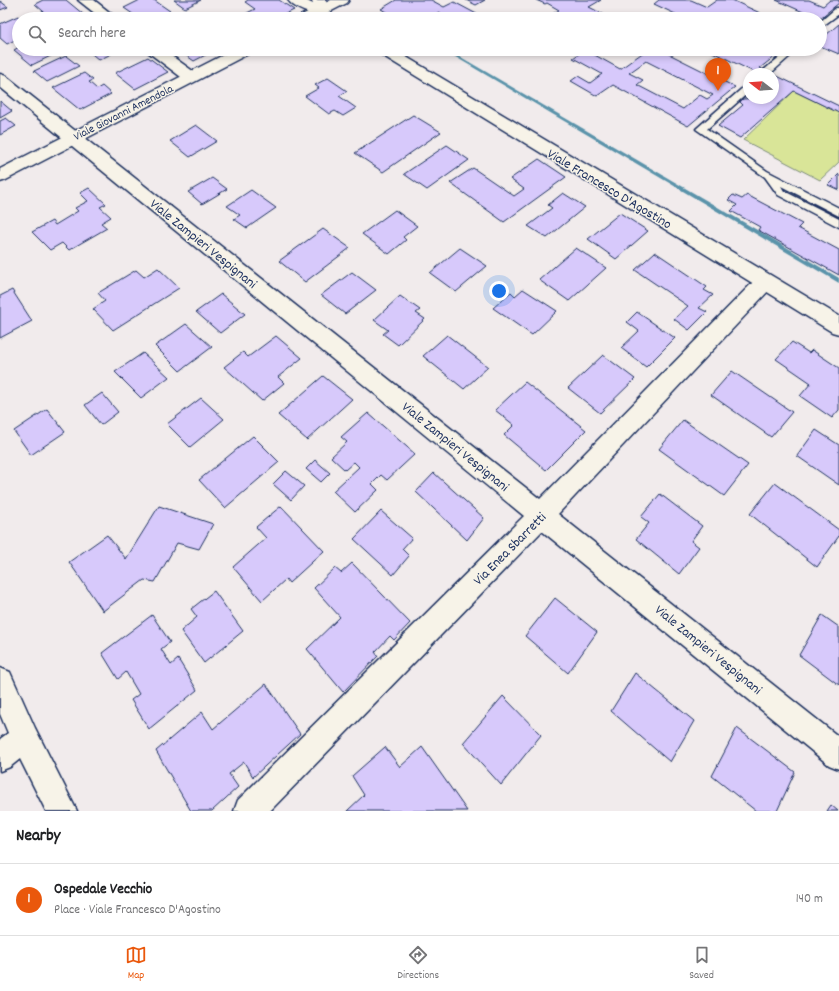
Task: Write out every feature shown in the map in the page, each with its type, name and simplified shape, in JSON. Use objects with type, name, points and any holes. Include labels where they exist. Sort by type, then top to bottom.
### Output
[{"type":"street","points":[[85,0],[101,12]]},
{"type":"street","points":[[295,0],[303,6],[320,6],[342,0]]},
{"type":"street","points":[[162,56],[191,77]]},
{"type":"street","name":"Viale Giovanni Amendola","points":[[0,176],[232,56]]},
{"type":"street","name":"Viale Francesco D'Agostino","points":[[394,56],[839,326]]},
{"type":"street","name":"Viale Zampieri Vespignani","points":[[0,79],[542,514],[839,755]]},
{"type":"street","name":"Via Enea Sbarretti","points":[[249,811],[542,514],[765,282]]},
{"type":"street","points":[[0,682],[25,738],[62,811]]},
{"type":"street","points":[[0,757],[25,738]]},
{"type":"lane","points":[[827,20],[839,10]]},
{"type":"lane","points":[[772,68],[786,56]]},
{"type":"lane","points":[[743,92],[701,129],[764,173],[839,212]]},
{"type":"lane","points":[[764,173],[781,193],[839,223]]},
{"type":"green space","points":[[794,91],[839,113],[839,162],[820,180],[743,140]]},
{"type":"building","points":[[43,0],[66,0],[81,12],[44,12],[35,4]]},
{"type":"building","points":[[140,0],[154,0],[171,12],[130,12],[124,8]]},
{"type":"building","points":[[174,0],[201,0],[185,8]]},
{"type":"building","points":[[248,0],[279,0],[294,10],[290,12],[249,12],[255,9],[245,2]]},
{"type":"building","points":[[396,0],[431,0],[444,7],[454,2],[473,12],[386,12],[381,9]]},
{"type":"building","points":[[466,0],[485,0],[476,5]]},
{"type":"building","points":[[536,0],[601,0],[589,7],[599,12],[556,12],[559,10],[547,3],[545,4]]},
{"type":"building","points":[[659,0],[691,0],[707,7],[717,0],[732,0],[758,12],[671,12],[654,4]]},
{"type":"building","points":[[776,0],[809,0],[823,6],[830,0],[839,0],[839,3],[827,13],[803,12]]},
{"type":"building","points":[[0,1],[8,7],[0,10]]},
{"type":"building","points":[[12,19],[12,42],[7,44],[0,38],[0,24]]},
{"type":"building","points":[[839,24],[839,54],[827,49],[827,34]]},
{"type":"building","points":[[21,56],[51,56],[32,65]]},
{"type":"building","points":[[66,56],[79,66],[47,82],[34,71]]},
{"type":"building","points":[[94,56],[107,56],[99,60]]},
{"type":"building","points":[[187,56],[204,56],[194,61]]},
{"type":"building","points":[[576,56],[597,56],[620,69],[638,56],[673,56],[735,87],[688,126],[613,85],[597,96],[571,81],[578,76],[590,83],[602,74],[573,58]],"holes":[[[646,61],[713,95],[707,99],[700,95],[683,109],[637,85],[643,80],[629,73]]]},
{"type":"building","points":[[721,56],[775,56],[760,68],[746,68]]},
{"type":"building","points":[[148,57],[168,72],[135,89],[115,73]]},
{"type":"building","points":[[84,73],[93,80],[89,82],[97,89],[102,86],[111,94],[80,110],[53,88]]},
{"type":"building","points":[[779,77],[839,106],[839,113],[794,91],[740,138],[718,126],[743,105],[740,102],[742,99],[743,104],[779,104]]},
{"type":"building","points":[[328,78],[347,91],[339,96],[356,108],[343,116],[335,111],[329,114],[305,96],[319,88],[315,85]]},
{"type":"building","points":[[0,101],[12,111],[0,118]]},
{"type":"building","points":[[413,115],[441,132],[383,172],[355,153]]},
{"type":"building","points":[[6,118],[16,126],[0,135],[0,121]]},
{"type":"building","points":[[196,125],[217,141],[190,157],[170,141]]},
{"type":"building","points":[[447,145],[469,160],[427,190],[404,174]]},
{"type":"building","points":[[539,159],[566,177],[504,222],[450,183],[473,168],[514,196],[524,189],[510,179]]},
{"type":"building","points":[[839,174],[839,190],[828,185]]},
{"type":"building","points":[[212,178],[227,189],[202,204],[188,192]]},
{"type":"building","points":[[89,188],[106,204],[100,207],[111,217],[101,223],[107,228],[69,250],[62,243],[50,250],[32,232],[52,221],[55,225],[78,211],[75,208],[88,201],[80,193]]},
{"type":"building","points":[[251,190],[276,208],[247,228],[234,219],[240,215],[227,206]]},
{"type":"building","points":[[563,193],[585,207],[547,238],[528,226],[552,208],[548,205]]},
{"type":"building","points":[[733,195],[742,199],[747,195],[802,224],[798,228],[839,250],[839,275],[758,230],[760,227],[731,211],[737,205],[728,200]]},
{"type":"building","points":[[395,210],[417,226],[403,237],[406,240],[389,254],[362,234]]},
{"type":"building","points":[[620,213],[648,231],[616,259],[588,239]]},
{"type":"building","points":[[323,229],[350,248],[305,282],[279,261]]},
{"type":"building","points":[[460,248],[487,266],[456,292],[430,273]]},
{"type":"building","points":[[576,248],[606,268],[569,301],[539,280]]},
{"type":"building","points":[[655,252],[707,287],[704,290],[713,295],[699,308],[707,312],[689,330],[674,319],[688,306],[635,270]]},
{"type":"building","points":[[158,268],[179,288],[113,330],[93,309],[105,301],[98,293],[136,270],[144,277]]},
{"type":"building","points":[[352,272],[376,290],[345,314],[321,295]]},
{"type":"building","points":[[523,289],[557,311],[532,335],[493,308],[511,292],[515,296]]},
{"type":"building","points":[[12,290],[32,321],[0,338],[0,296]]},
{"type":"building","points":[[221,294],[245,314],[220,333],[196,312]]},
{"type":"building","points":[[400,296],[420,310],[416,313],[425,319],[398,345],[383,334],[388,330],[374,320]]},
{"type":"building","points":[[637,312],[675,338],[646,367],[621,348],[639,331],[627,322]]},
{"type":"building","points":[[186,324],[212,347],[180,371],[155,346]]},
{"type":"building","points":[[447,335],[488,367],[464,389],[423,356]]},
{"type":"building","points":[[276,336],[302,358],[278,377],[284,383],[262,401],[224,367],[243,352],[248,357]]},
{"type":"building","points":[[792,342],[809,353],[812,350],[839,368],[839,410],[832,418],[800,396],[811,383],[776,359]]},
{"type":"building","points":[[143,353],[169,377],[141,398],[115,372]]},
{"type":"building","points":[[603,355],[635,379],[600,413],[568,388]]},
{"type":"building","points":[[732,371],[792,412],[771,437],[711,395]]},
{"type":"building","points":[[323,376],[352,399],[307,440],[278,415]]},
{"type":"building","points":[[525,382],[586,430],[546,470],[504,435],[514,425],[495,410]]},
{"type":"building","points":[[102,393],[118,412],[101,425],[85,405]]},
{"type":"building","points":[[201,398],[224,419],[190,447],[167,424]]},
{"type":"building","points":[[47,409],[65,432],[31,455],[14,431]]},
{"type":"building","points":[[368,413],[415,454],[387,480],[381,475],[372,484],[378,490],[355,512],[333,491],[359,467],[354,462],[345,470],[331,457],[347,442],[341,437]]},
{"type":"building","points":[[683,420],[748,465],[724,496],[659,449]]},
{"type":"building","points":[[816,430],[839,445],[839,485],[797,456]]},
{"type":"building","points":[[253,436],[279,462],[225,508],[199,480]]},
{"type":"building","points":[[315,460],[330,473],[321,482],[306,469]]},
{"type":"building","points":[[286,471],[304,486],[291,500],[273,484]]},
{"type":"building","points":[[434,473],[484,518],[467,540],[416,492]]},
{"type":"building","points":[[775,483],[839,530],[839,536],[817,567],[750,514]]},
{"type":"building","points":[[660,494],[702,526],[691,541],[699,547],[679,574],[636,539],[649,523],[641,517]]},
{"type":"building","points":[[159,506],[213,524],[199,549],[177,543],[155,582],[144,580],[103,611],[69,562],[107,535],[126,559]]},
{"type":"building","points":[[281,506],[324,551],[289,583],[286,579],[262,601],[233,567],[266,538],[256,527]]},
{"type":"building","points":[[381,511],[412,538],[402,549],[409,556],[393,575],[354,539]]},
{"type":"building","points":[[352,563],[410,623],[394,640],[390,636],[375,652],[378,656],[343,692],[307,649],[340,617],[314,588],[335,568],[341,573]]},
{"type":"building","points":[[214,591],[243,631],[204,663],[181,631],[197,617],[191,609]]},
{"type":"building","points":[[555,598],[597,632],[568,673],[525,636]]},
{"type":"building","points":[[152,615],[170,642],[161,649],[171,665],[178,659],[197,690],[149,729],[131,700],[139,694],[126,672],[118,679],[102,653]]},
{"type":"building","points":[[822,615],[839,627],[839,685],[799,655]]},
{"type":"building","points":[[635,673],[694,721],[670,762],[611,711]]},
{"type":"building","points":[[266,684],[300,734],[253,777],[244,762],[229,774],[238,787],[212,811],[191,811],[156,751],[202,712],[213,729]]},
{"type":"building","points":[[503,696],[541,735],[501,785],[463,743]]},
{"type":"building","points":[[737,728],[795,772],[777,811],[756,811],[712,776]]},
{"type":"building","points":[[385,747],[400,767],[422,747],[467,811],[347,811],[364,795],[352,776]]},
{"type":"building","points":[[831,805],[838,811],[827,811]]},
{"type":"waterway","points":[[456,56],[839,281]]},
{"type":"place","name":"Ospedale Vecchio","points":[[718,91]]}]
